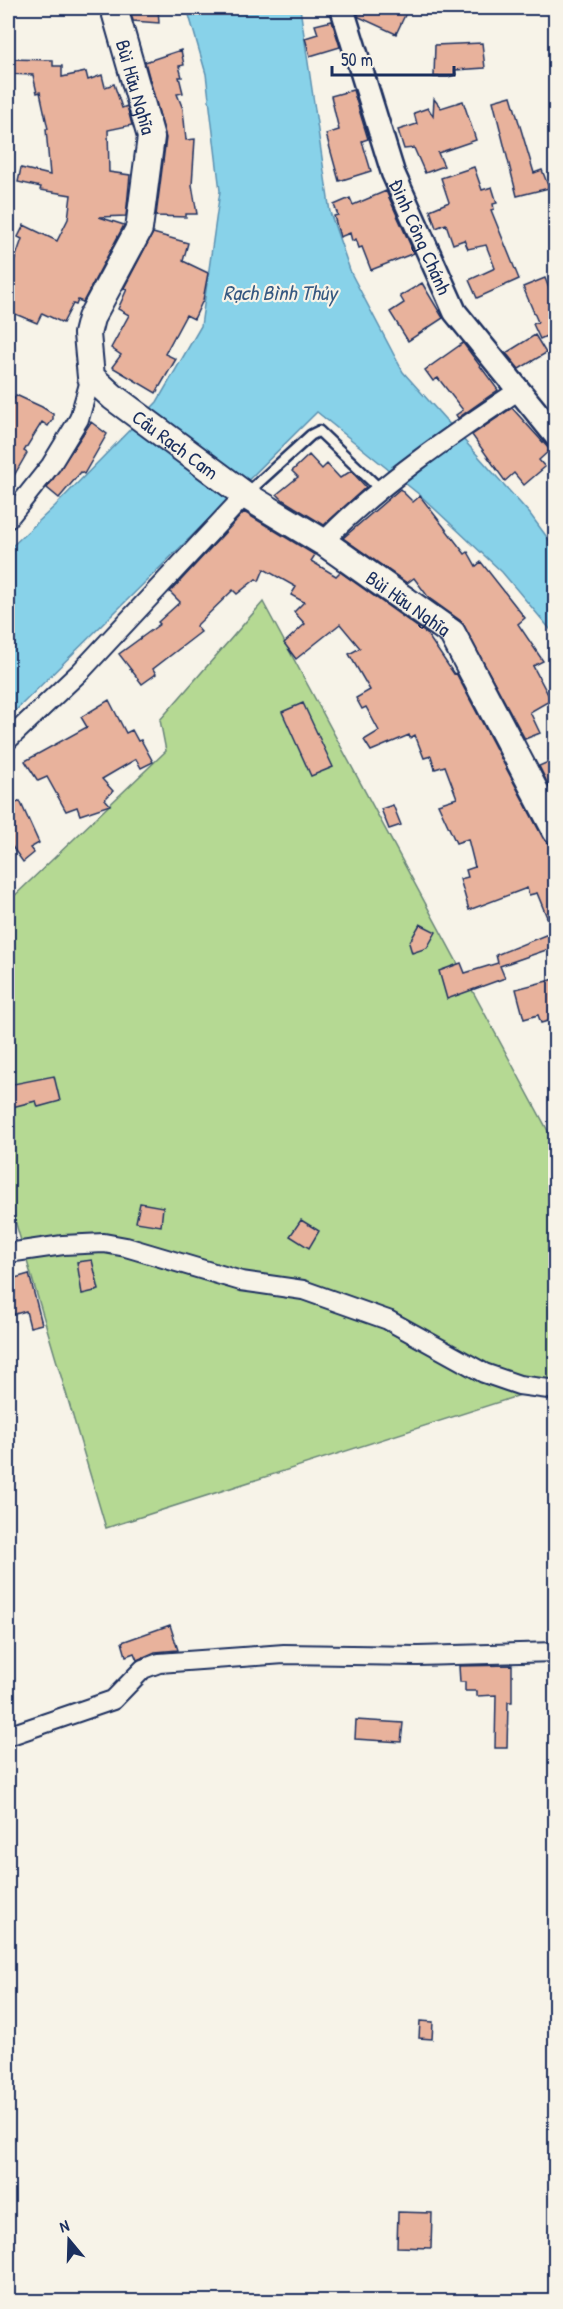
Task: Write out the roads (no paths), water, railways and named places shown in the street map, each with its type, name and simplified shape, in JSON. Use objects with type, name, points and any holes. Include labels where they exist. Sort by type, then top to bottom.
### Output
[{"type":"main road","name":"Bùi Hữu Nghĩa","points":[[91,377],[88,348],[89,326],[139,229],[151,137],[114,8]]},
{"type":"main road","name":"Cầu Rạch Cam","points":[[91,377],[113,397],[242,492]]},
{"type":"main road","name":"Bùi Hữu Nghĩa","points":[[242,492],[323,542],[452,633],[555,831]]},
{"type":"street","name":"Đinh Công Chánh","points":[[342,8],[393,173],[431,263],[455,312],[555,436]]},
{"type":"street","points":[[8,519],[51,465],[79,419],[91,377]]},
{"type":"street","points":[[323,542],[388,486],[470,422],[519,390]]},
{"type":"street","points":[[8,740],[81,671],[242,492]]},
{"type":"street","points":[[8,1252],[63,1245],[104,1244],[126,1247],[242,1281],[303,1290],[388,1320],[484,1373],[519,1385],[555,1390]]},
{"type":"street","points":[[8,1736],[113,1700],[143,1669],[159,1663],[284,1654],[418,1656],[555,1652]]},
{"type":"lane","points":[[242,492],[311,435],[319,431],[388,486]]},
{"type":"water","name":"Rạch Bình Thủy","points":[[187,8],[300,8],[330,212],[351,273],[403,372],[530,514],[555,548],[555,635],[502,572],[421,496],[317,412],[8,718],[8,550],[55,506],[157,402],[201,326],[220,191],[206,74]]}]
